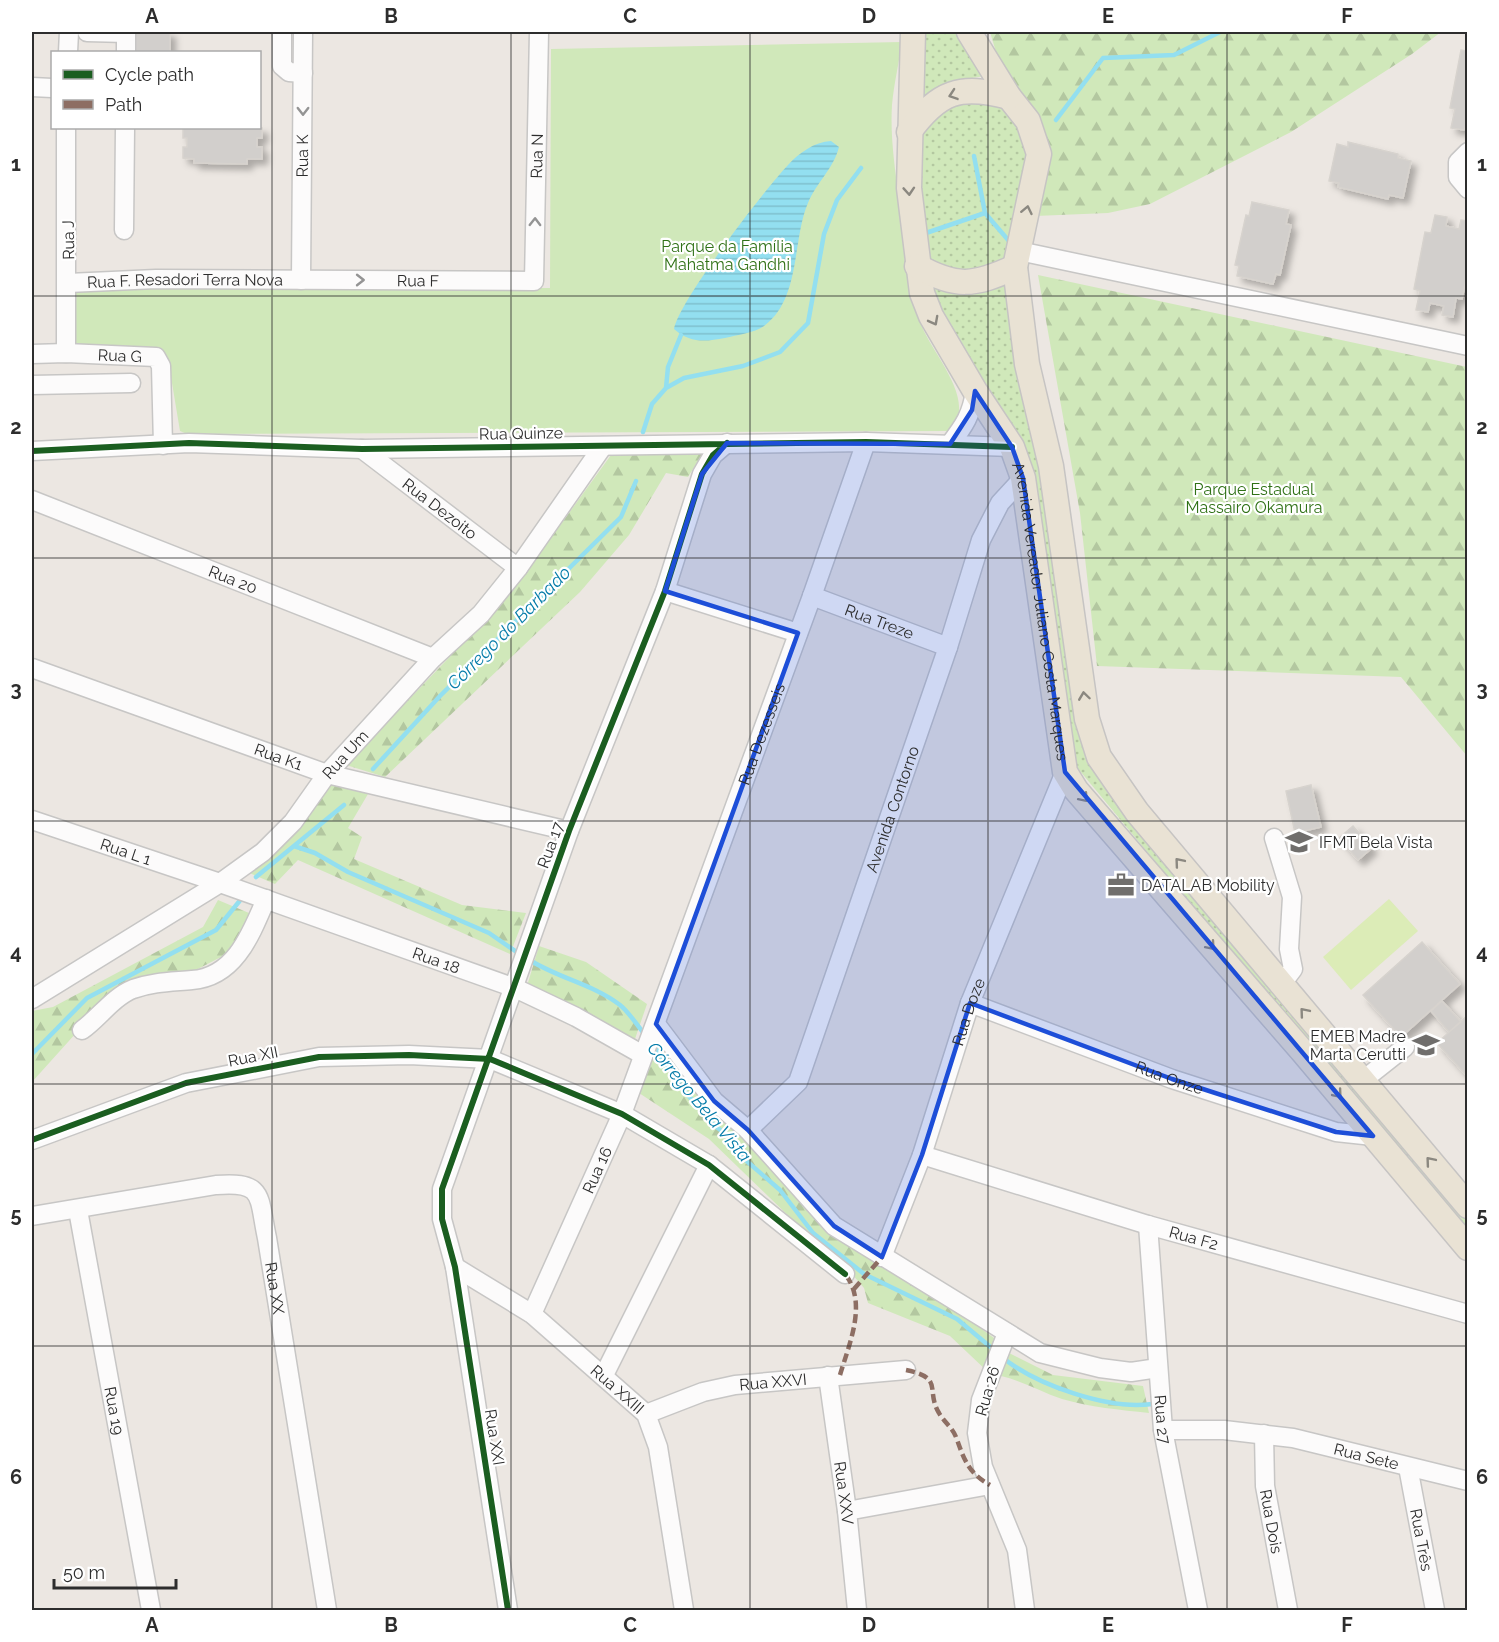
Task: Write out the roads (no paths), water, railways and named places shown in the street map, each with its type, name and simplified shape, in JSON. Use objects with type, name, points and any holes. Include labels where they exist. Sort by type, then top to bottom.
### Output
[{"type":"main road","name":"Avenida Vereador Juliano Costa Marques","points":[[914,32],[909,188],[922,293],[931,316],[975,391],[1012,447],[1023,478],[1065,772],[1076,790],[1467,1248]]},
{"type":"main road","points":[[917,266],[940,279],[963,284],[986,281],[1017,259],[1039,154],[1028,121],[1009,97],[969,32]]},
{"type":"main road","points":[[909,132],[926,109],[951,94],[981,90],[1009,97]]},
{"type":"main road","name":"Avenida Vereador Juliano Costa Marques","points":[[1017,259],[1027,364],[1051,466],[1087,719],[1099,757],[1137,812],[1467,1206]]},
{"type":"street","points":[[68,51],[69,32]]},
{"type":"street","points":[[87,32],[126,32],[126,51]]},
{"type":"street","points":[[282,32],[282,66],[290,72],[303,73]]},
{"type":"street","name":"Rua K","points":[[301,280],[303,32]]},
{"type":"street","name":"Rua N","points":[[534,281],[539,32]]},
{"type":"street","points":[[32,87],[51,88]]},
{"type":"street","name":"Rua J","points":[[66,129],[68,283],[66,353]]},
{"type":"street","points":[[124,230],[125,129]]},
{"type":"street","points":[[1467,152],[1458,162],[1458,177],[1467,189]]},
{"type":"street","points":[[1017,259],[1467,346]]},
{"type":"street","name":"Rua F. Resadori Terra Nova","points":[[68,283],[156,279],[301,280]]},
{"type":"street","name":"Rua F","points":[[301,280],[534,281]]},
{"type":"street","name":"Rua G","points":[[32,354],[66,353],[156,357],[161,366],[164,445]]},
{"type":"street","points":[[32,385],[131,383]]},
{"type":"street","points":[[950,444],[966,424],[972,410],[975,391]]},
{"type":"street","name":"Rua Quinze","points":[[32,451],[189,443],[362,449],[866,442],[1012,447]]},
{"type":"street","name":"Rua Dezesseis","points":[[655,1027],[866,442]]},
{"type":"street","name":"Rua 17","points":[[454,1267],[442,1219],[442,1189],[569,831],[665,591],[702,474],[713,455],[727,443]]},
{"type":"street","name":"Rua Um","points":[[32,999],[220,883],[263,852],[293,822],[327,774],[433,658],[481,614],[518,568],[603,446]]},
{"type":"street","name":"Rua Dezoito","points":[[362,449],[518,568]]},
{"type":"street","name":"Avenida Contorno","points":[[748,1130],[789,1094],[805,1067],[886,820],[948,647],[981,540],[1000,503],[1023,478]]},
{"type":"street","name":"Rua 20","points":[[32,500],[433,658]]},
{"type":"street","points":[[665,591],[798,633]]},
{"type":"street","name":"Rua Treze","points":[[812,596],[948,647]]},
{"type":"street","name":"Rua K1","points":[[32,668],[327,774],[569,831]]},
{"type":"street","name":"Rua Doze","points":[[882,1257],[922,1155],[970,1003],[1065,772]]},
{"type":"street","name":"Rua L 1","points":[[32,820],[220,883]]},
{"type":"street","points":[[1274,838],[1292,897],[1289,949],[1293,969],[1281,985]]},
{"type":"street","name":"Rua 18","points":[[220,883],[515,988],[644,1053]]},
{"type":"street","points":[[82,1030],[130,990],[160,981],[194,980],[218,973],[247,944],[266,899]]},
{"type":"street","name":"Rua Onze","points":[[970,1003],[1172,1079],[1336,1132],[1372,1136]]},
{"type":"street","points":[[655,1027],[714,1101],[748,1130],[834,1226],[1005,1338],[1040,1353],[1100,1368],[1131,1372],[1158,1368]]},
{"type":"street","name":"Rua 16","points":[[532,1314],[622,1114],[655,1027]]},
{"type":"street","points":[[1362,1081],[1406,1047]]},
{"type":"street","name":"Rua XII","points":[[32,1140],[186,1083],[318,1058],[409,1055],[490,1059],[622,1114],[710,1165],[845,1274]]},
{"type":"street","name":"Rua F2","points":[[922,1155],[1148,1225],[1467,1314]]},
{"type":"street","points":[[604,1375],[710,1165]]},
{"type":"street","name":"Rua XX","points":[[32,1216],[216,1185],[240,1183],[251,1186],[258,1194],[327,1611]]},
{"type":"street","name":"Rua 19","points":[[78,1210],[151,1611]]},
{"type":"street","name":"Rua 27","points":[[1148,1225],[1163,1424],[1198,1611]]},
{"type":"street","name":"Rua XXIII","points":[[454,1267],[532,1314],[646,1414],[658,1447],[684,1611]]},
{"type":"street","name":"Rua XXI","points":[[454,1267],[508,1611]]},
{"type":"street","name":"Rua 26","points":[[1005,1338],[981,1400],[976,1433],[983,1467],[1017,1550],[1025,1611]]},
{"type":"street","name":"Rua XXVI","points":[[646,1414],[703,1392],[735,1385],[906,1370]]},
{"type":"street","name":"Rua XXV","points":[[828,1376],[847,1511],[856,1611]]},
{"type":"street","name":"Rua Sete","points":[[1163,1424],[1293,1437],[1467,1481]]},
{"type":"street","name":"Rua Dois","points":[[1264,1434],[1265,1486],[1288,1611]]},
{"type":"street","name":"Rua Três","points":[[1408,1467],[1436,1611]]},
{"type":"street","points":[[847,1511],[990,1485]]},
{"type":"water","points":[[831,141],[839,147],[837,155],[808,203],[790,285],[776,314],[764,326],[745,334],[704,341],[680,334],[674,329],[679,315],[706,271],[743,220],[777,178],[802,152],[819,143]]},
{"type":"waterway","name":"Córrego do Barbado","points":[[1056,120],[1103,58],[1174,55],[1220,32]]},
{"type":"waterway","points":[[974,156],[985,213]]},
{"type":"waterway","name":"Córrego do Barbado","points":[[643,432],[652,404],[666,388],[684,378],[743,366],[780,352],[808,323],[824,234],[837,200],[861,168]]},
{"type":"waterway","points":[[923,234],[985,213],[1009,241]]},
{"type":"waterway","points":[[666,388],[668,367],[681,335]]},
{"type":"waterway","name":"Córrego do Barbado","points":[[373,769],[440,696],[621,517],[636,481]]},
{"type":"waterway","name":"Córrego do Barbado","points":[[256,877],[344,805]]},
{"type":"waterway","name":"Córrego Bela Vista","points":[[294,846],[315,853],[348,872],[489,933],[521,955]]},
{"type":"waterway","name":"Córrego do Barbado","points":[[32,1054],[87,998],[216,930],[242,898]]},
{"type":"waterway","name":"Córrego Bela Vista","points":[[528,959],[609,998],[624,1008],[647,1037]]},
{"type":"waterway","name":"Córrego Bela Vista","points":[[652,1043],[686,1093],[715,1126],[734,1140],[742,1157],[780,1190],[813,1233],[864,1274],[957,1319],[994,1350]]},
{"type":"waterway","name":"Córrego Bela Vista","points":[[1003,1358],[1034,1377],[1074,1393],[1115,1403],[1152,1404]]},
{"type":"place","name":"IFMT Bela Vista","points":[[1299,842]]},
{"type":"place","name":"DATALAB Mobility","points":[[1121,885]]},
{"type":"place","name":"EMEB Madre Marta Cerutti","points":[[1426,1045]]},
{"type":"park label","name":"Parque da Família Mahatma Gandhi","points":[[727,255]]},
{"type":"park label","name":"Parque Estadual Massairo Okamura","points":[[1254,498]]}]
